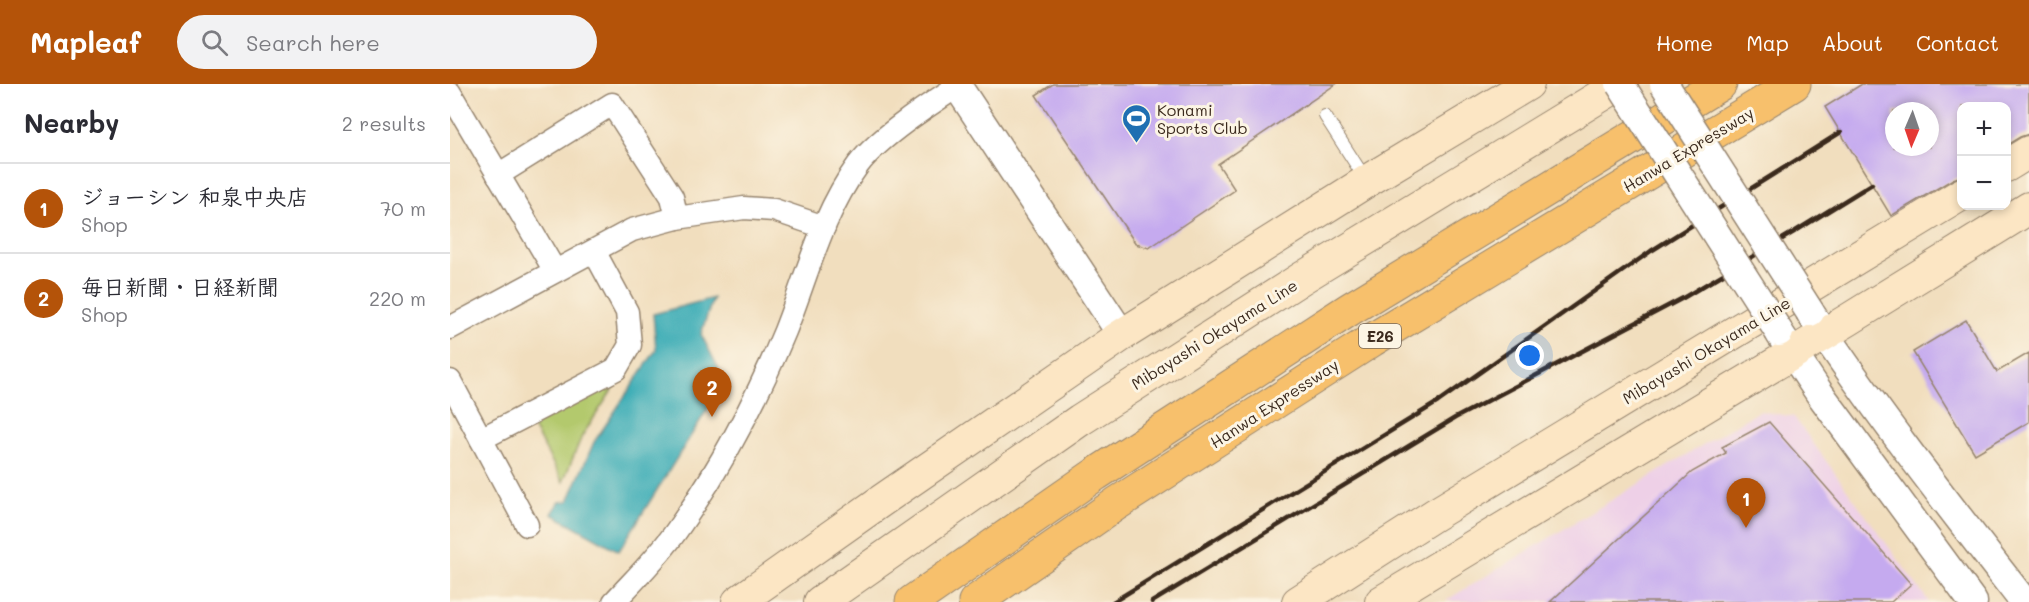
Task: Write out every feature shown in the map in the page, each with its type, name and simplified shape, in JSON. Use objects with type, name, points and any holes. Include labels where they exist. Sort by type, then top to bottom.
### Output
[{"type":"highway","name":"E26","points":[[912,602],[1096,474],[1350,309],[1720,84]]},
{"type":"highway","name":"Hanwa Expressway","points":[[975,602],[1116,504],[1372,340],[1794,84]]},
{"type":"main road","points":[[738,602],[1122,335],[1367,181],[1528,84]]},
{"type":"main road","name":"Mibayashi Okayama Line","points":[[820,602],[1080,420],[1302,278],[1620,84]]},
{"type":"main road","points":[[2011,164],[2029,153]]},
{"type":"main road","name":"Mibayashi Okayama Line","points":[[1298,602],[1434,516],[1957,197]]},
{"type":"main road","points":[[1381,602],[1817,323],[2029,208]]},
{"type":"street","points":[[1620,84],[1820,393],[1973,602]]},
{"type":"street","points":[[1665,84],[1817,323],[1914,461],[2024,602]]},
{"type":"street","points":[[614,602],[675,532],[716,470],[751,405],[784,333],[824,227],[839,194],[859,163],[892,131],[958,85],[1122,335]]},
{"type":"street","points":[[450,93],[555,271]]},
{"type":"street","points":[[498,175],[612,104],[672,196],[677,218]]},
{"type":"street","points":[[450,328],[632,230],[677,218],[744,208],[774,210],[824,227]]},
{"type":"street","points":[[481,439],[616,369],[621,361],[630,345],[627,312],[594,251]]},
{"type":"street","points":[[450,381],[527,525]]},
{"type":"lane","points":[[1325,116],[1367,181]]},
{"type":"shaded area","points":[[1759,411],[1794,417],[1929,602],[1445,601]]},
{"type":"green space","points":[[620,378],[582,436],[563,482],[532,425]]},
{"type":"water","points":[[713,298],[701,334],[725,381],[619,551],[552,514],[559,502],[568,501],[594,442],[656,350],[653,314]]},
{"type":"building","name":"Konami Sports Club","points":[[1053,84],[1336,84],[1218,164],[1235,190],[1149,248],[1136,244],[1036,95]]},
{"type":"building","points":[[1862,84],[2029,84],[2029,134],[2011,143],[2011,102],[1957,102],[1957,178],[1891,216],[1825,107]]},
{"type":"building","points":[[1966,320],[1997,372],[2029,353],[2029,422],[1975,454],[1913,352]]},
{"type":"building","points":[[1769,422],[1911,584],[1891,602],[1550,602],[1692,472],[1726,453],[1722,447]]},
{"type":"railway","points":[[1113,602],[1438,402],[1651,251],[1841,132]]},
{"type":"railway","points":[[1152,602],[1455,418],[1683,298],[1872,184]]},
{"type":"place","name":"Konami Sports Club","points":[[1136,144]]},
{"type":"place","name":"毎日新聞・日経新聞","points":[[712,417]]},
{"type":"place","name":"ジョーシン 和泉中央店","points":[[1746,528]]}]
